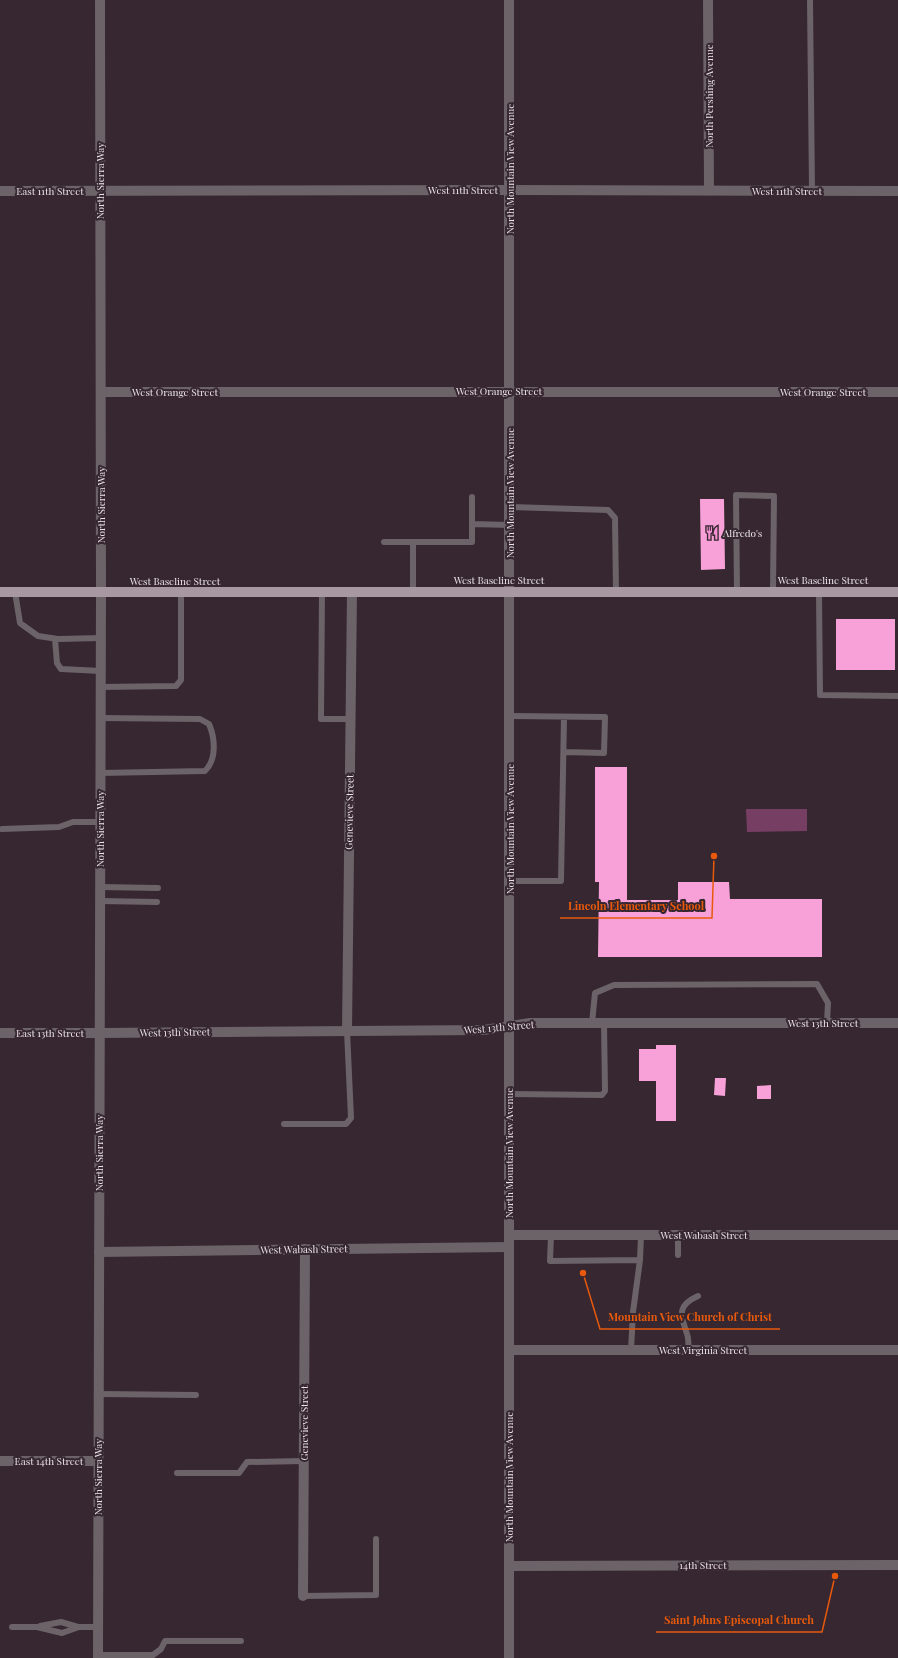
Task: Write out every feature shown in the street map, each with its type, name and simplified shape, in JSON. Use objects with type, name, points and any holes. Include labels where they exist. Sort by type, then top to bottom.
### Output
[{"type":"main road","name":"West Baseline Street","points":[[0,592],[898,592]]},
{"type":"street","name":"North Sierra Way","points":[[98,1656],[101,671],[100,0]]},
{"type":"street","name":"North Mountain View Avenue","points":[[509,1658],[510,0]]},
{"type":"street","name":"North Pershing Avenue","points":[[708,0],[709,191]]},
{"type":"street","name":"East 11th Street","points":[[0,191],[100,191]]},
{"type":"street","name":"West 11th Street","points":[[100,191],[898,191]]},
{"type":"street","name":"West Orange Street","points":[[101,392],[898,392]]},
{"type":"street","name":"Genevieve Street","points":[[347,1031],[352,592]]},
{"type":"street","name":"West 13th Street","points":[[100,1033],[484,1030],[530,1023],[898,1023]]},
{"type":"street","name":"East 13th Street","points":[[0,1033],[100,1033]]},
{"type":"street","name":"West Wabash Street","points":[[509,1235],[898,1235]]},
{"type":"street","name":"West Wabash Street","points":[[99,1252],[509,1248]]},
{"type":"street","name":"Genevieve Street","points":[[303,1596],[305,1250]]},
{"type":"street","name":"West Virginia Street","points":[[509,1350],[898,1350]]},
{"type":"street","name":"East 14th Street","points":[[0,1461],[98,1461]]},
{"type":"street","name":"14th Street","points":[[509,1566],[898,1565]]},
{"type":"lane","points":[[810,0],[812,191]]},
{"type":"lane","points":[[737,592],[736,494],[774,496],[773,592]]},
{"type":"lane","points":[[384,542],[472,542],[472,497]]},
{"type":"lane","points":[[510,507],[608,510],[615,518],[616,592]]},
{"type":"lane","points":[[472,524],[510,525]]},
{"type":"lane","points":[[413,542],[413,592]]},
{"type":"lane","points":[[15,592],[20,623],[38,636],[55,639],[101,638]]},
{"type":"lane","points":[[322,592],[321,719],[350,719]]},
{"type":"lane","points":[[819,592],[820,695],[898,696]]},
{"type":"lane","points":[[100,687],[176,686],[180,680],[181,593]]},
{"type":"lane","points":[[55,639],[57,663],[61,669],[101,671]]},
{"type":"lane","points":[[510,716],[604,717],[604,753],[564,752]]},
{"type":"lane","points":[[510,881],[562,882],[564,716]]},
{"type":"lane","points":[[100,718],[200,719],[209,724],[214,736],[212,760],[205,771],[100,773]]},
{"type":"lane","points":[[2,829],[59,827],[73,822],[100,822]]},
{"type":"lane","points":[[100,887],[158,888]]},
{"type":"lane","points":[[100,901],[157,902]]},
{"type":"lane","points":[[592,1023],[594,993],[614,985],[817,984],[828,1003],[827,1023]]},
{"type":"lane","points":[[509,1094],[602,1095],[605,1091],[604,1023]]},
{"type":"lane","points":[[284,1124],[346,1124],[351,1118],[347,1031]]},
{"type":"lane","points":[[551,1235],[550,1262],[640,1260]]},
{"type":"lane","points":[[631,1350],[633,1312],[640,1260],[641,1235]]},
{"type":"lane","points":[[678,1235],[678,1255]]},
{"type":"lane","points":[[689,1350],[688,1335],[682,1318],[683,1308],[687,1301],[698,1296]]},
{"type":"lane","points":[[99,1394],[196,1395]]},
{"type":"lane","points":[[177,1473],[239,1473],[247,1462],[304,1460]]},
{"type":"lane","points":[[303,1596],[376,1595],[376,1539]]},
{"type":"lane","points":[[12,1628],[37,1627],[61,1622],[79,1627],[98,1627]]},
{"type":"lane","points":[[37,1627],[62,1633],[79,1627]]},
{"type":"lane","points":[[98,1656],[153,1655],[161,1649],[165,1642],[241,1642]]},
{"type":"shaded area","points":[[746,809],[807,809],[807,831],[747,832]]},
{"type":"building","name":"Alfredo's","points":[[700,499],[724,499],[725,569],[701,570]]},
{"type":"building","points":[[836,619],[895,619],[895,670],[836,670]]},
{"type":"building","points":[[595,767],[627,767],[627,900],[678,900],[678,882],[729,882],[730,899],[822,899],[822,957],[598,957],[599,882],[595,882]]},
{"type":"building","points":[[656,1045],[676,1045],[676,1121],[656,1121],[656,1081],[639,1081],[639,1049],[656,1049]]},
{"type":"building","points":[[715,1078],[726,1078],[725,1096],[714,1095]]},
{"type":"building","points":[[771,1085],[771,1099],[757,1099],[757,1086]]},
{"type":"place","name":"Alfredo's","points":[[712,533]]},
{"type":"place","name":"Lincoln Elementary School","points":[[714,856]]},
{"type":"place","name":"Mountain View Church of Christ","points":[[583,1273]]},
{"type":"place","name":"Saint Johns Episcopal Church","points":[[835,1576]]}]
